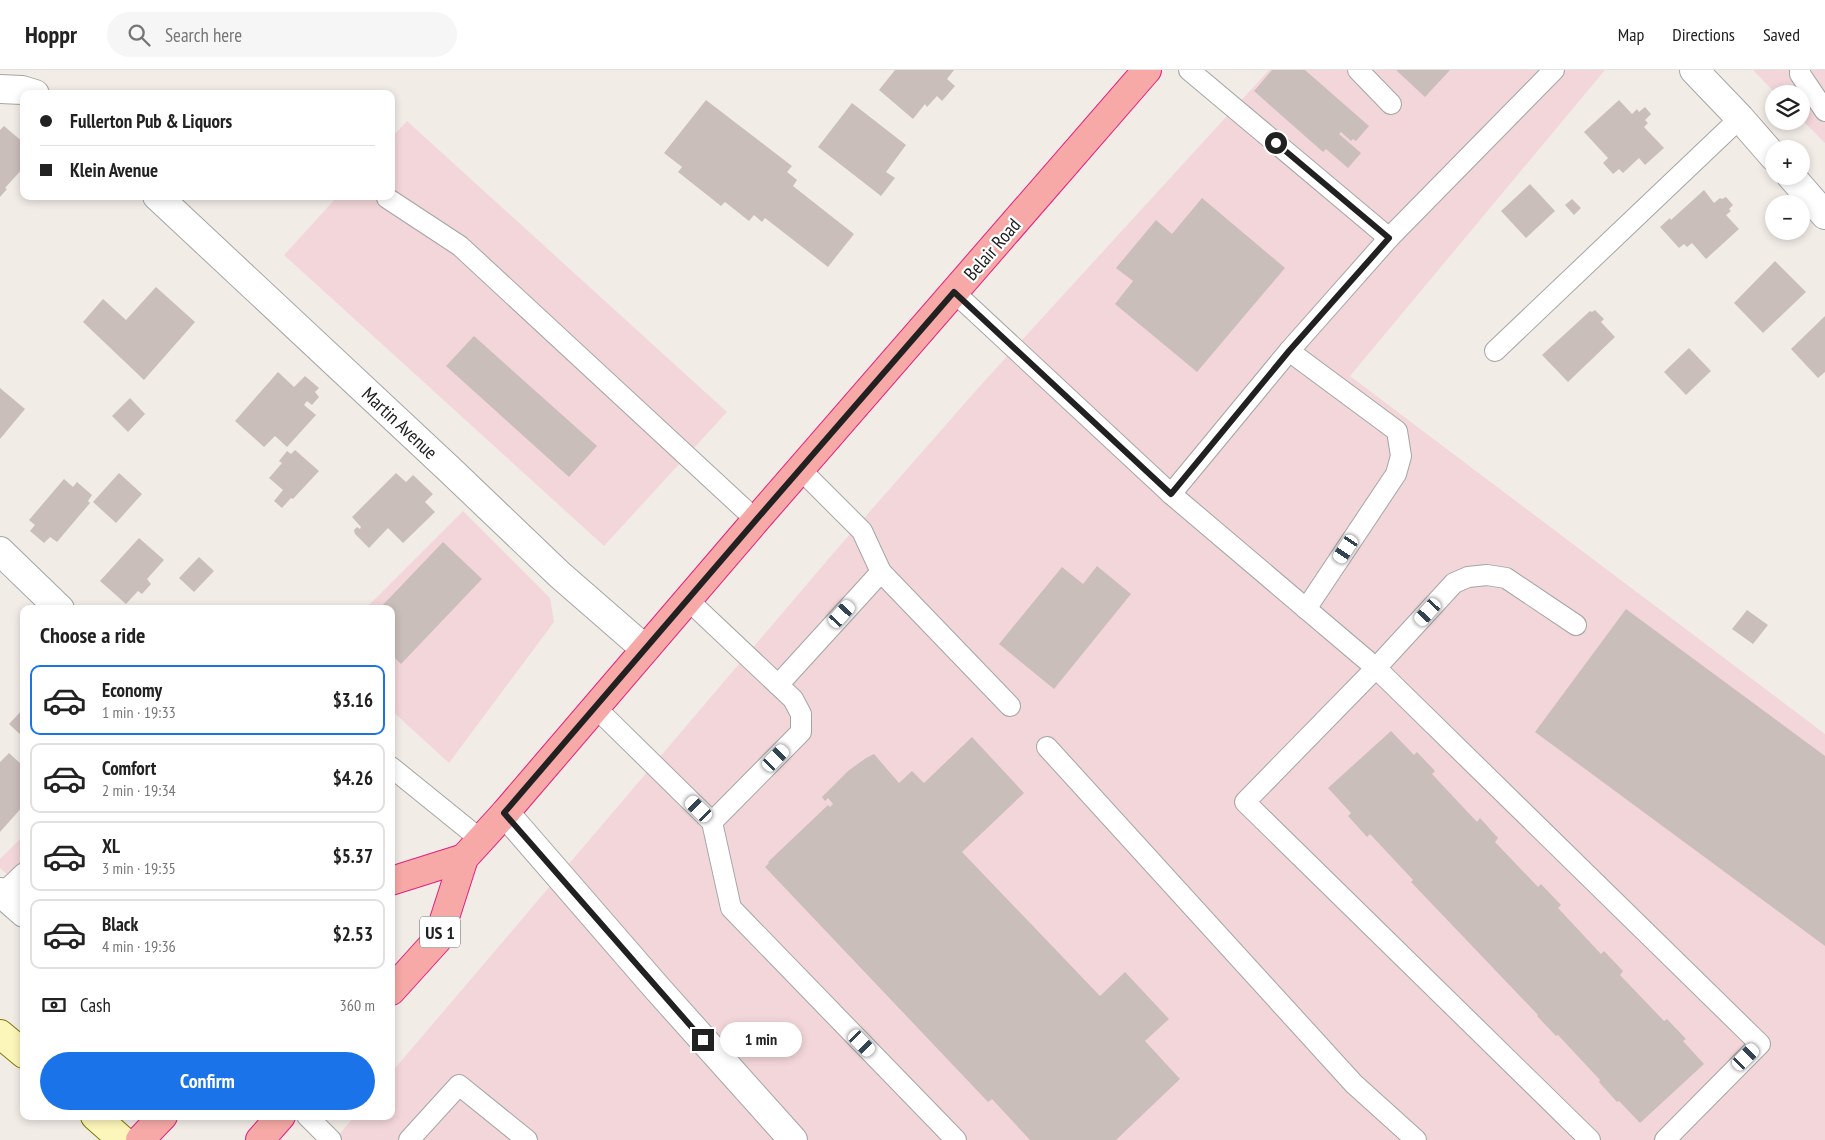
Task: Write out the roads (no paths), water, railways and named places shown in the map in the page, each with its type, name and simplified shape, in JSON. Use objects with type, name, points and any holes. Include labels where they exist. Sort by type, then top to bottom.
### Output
[{"type":"highway","name":"Belair Road","points":[[395,987],[438,939],[472,849],[1147,70]]},
{"type":"highway","points":[[395,879],[472,849]]},
{"type":"highway","points":[[140,1140],[158,1120]]},
{"type":"highway","points":[[260,1140],[278,1120]]},
{"type":"main road","points":[[0,1034],[20,1051]]},
{"type":"main road","points":[[100,1120],[122,1140]]},
{"type":"street","points":[[1694,70],[1765,147]]},
{"type":"street","points":[[0,89],[22,90]]},
{"type":"street","points":[[1799,185],[1825,214]]},
{"type":"street","name":"Martin Avenue","points":[[161,200],[560,575],[645,649]]},
{"type":"street","points":[[0,551],[56,605]]},
{"type":"street","points":[[504,813],[649,980],[793,1140]]},
{"type":"street","points":[[1,893],[20,910]]},
{"type":"lane","points":[[1188,70],[1389,238]]},
{"type":"lane","points":[[1358,70],[1391,104]]},
{"type":"lane","points":[[1171,494],[1289,351],[1389,238],[1554,70]]},
{"type":"lane","points":[[1800,70],[1800,74],[1825,111]]},
{"type":"lane","points":[[1495,351],[1740,118]]},
{"type":"lane","points":[[390,200],[460,246],[756,520]]},
{"type":"lane","points":[[954,292],[1171,494],[1376,668],[1760,1044],[1665,1140]]},
{"type":"lane","points":[[1289,351],[1397,431],[1401,456],[1396,474],[1306,609]]},
{"type":"lane","points":[[800,470],[862,531],[881,572],[1010,706]]},
{"type":"lane","points":[[778,685],[881,572]]},
{"type":"lane","points":[[1576,625],[1506,578],[1487,575],[1468,577],[1454,583],[1376,668],[1245,802],[1590,1140]]},
{"type":"lane","points":[[688,600],[793,699],[801,714],[801,732],[712,822]]},
{"type":"lane","points":[[595,707],[712,822],[731,908],[956,1140]]},
{"type":"lane","points":[[1048,747],[1354,1084],[1416,1140]]},
{"type":"lane","points":[[395,771],[472,849]]},
{"type":"lane","points":[[1,893],[20,876]]},
{"type":"lane","points":[[409,1140],[459,1085],[527,1140]]},
{"type":"lane","points":[[311,1120],[330,1140]]}]
